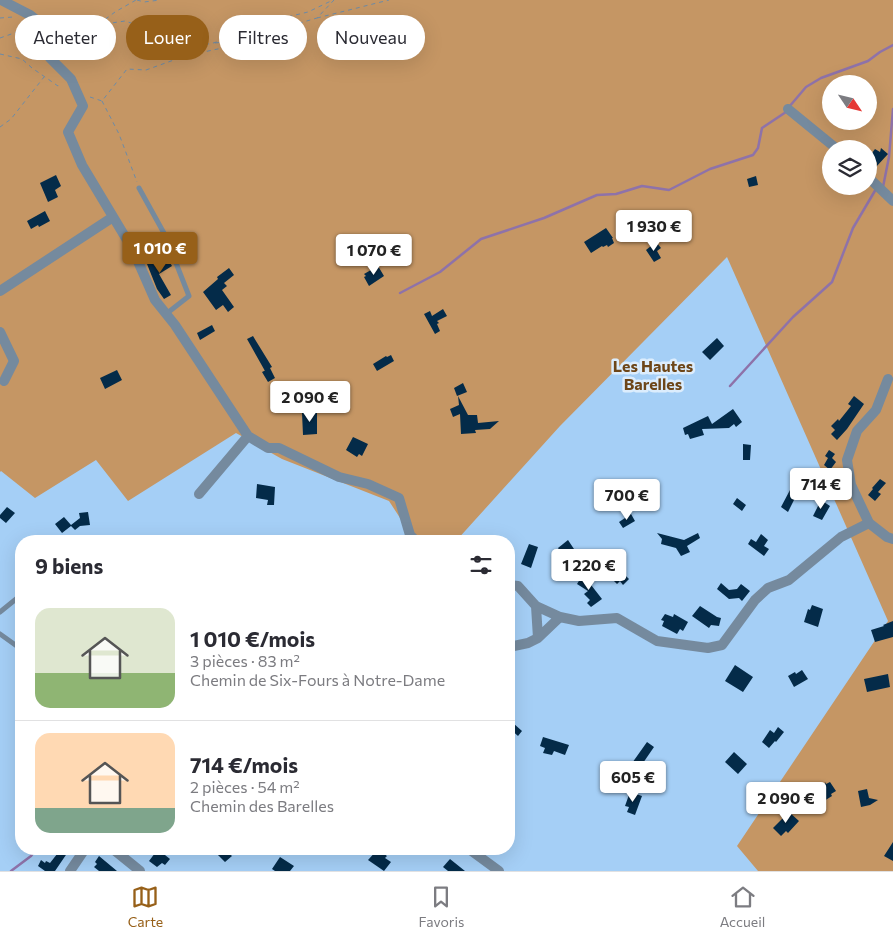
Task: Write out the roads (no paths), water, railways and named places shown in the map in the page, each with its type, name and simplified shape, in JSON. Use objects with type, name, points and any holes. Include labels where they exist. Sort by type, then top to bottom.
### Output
[{"type":"street","points":[[1,0],[31,16],[45,27],[53,61],[71,79],[83,106],[68,132],[82,165],[132,250],[154,300],[175,325],[248,436],[268,448],[279,448],[339,477],[368,484],[399,498],[411,535]]},
{"type":"street","points":[[788,109],[826,140]]},
{"type":"street","points":[[877,186],[893,201]]},
{"type":"street","points":[[0,291],[113,217]]},
{"type":"street","points":[[0,332],[14,361],[4,381]]},
{"type":"street","points":[[888,379],[876,410],[857,431],[847,460],[851,485],[869,524],[887,538],[893,539]]},
{"type":"street","points":[[198,494],[248,436]]},
{"type":"street","points":[[515,586],[518,586],[536,606],[560,617],[579,621],[617,618],[657,642],[708,648],[722,645],[754,600],[768,588],[788,580],[841,537],[869,524]]},
{"type":"street","points":[[536,606],[538,638]]},
{"type":"street","points":[[515,646],[528,643],[538,638],[560,617]]},
{"type":"street","points":[[70,871],[81,855]]},
{"type":"street","points":[[120,855],[140,871]]},
{"type":"street","points":[[478,855],[499,871]]},
{"type":"lane","points":[[139,188],[165,235],[189,296],[166,314]]},
{"type":"lane","points":[[0,612],[15,600]]},
{"type":"lane","points":[[0,634],[15,645]]},
{"type":"waterway","points":[[789,107],[806,87],[821,78],[868,61],[893,45]]},
{"type":"waterway","points":[[883,187],[889,157],[893,109]]},
{"type":"waterway","points":[[400,293],[440,272],[481,239],[544,218],[597,195],[616,194],[642,186],[669,190],[710,169],[753,155],[758,148],[762,128],[786,112]]},
{"type":"waterway","points":[[730,386],[793,317],[832,282],[853,228],[872,195]]},
{"type":"waterway","points":[[11,871],[32,855]]},
{"type":"district","name":"Les Hautes Barelles","points":[[653,375]]}]
